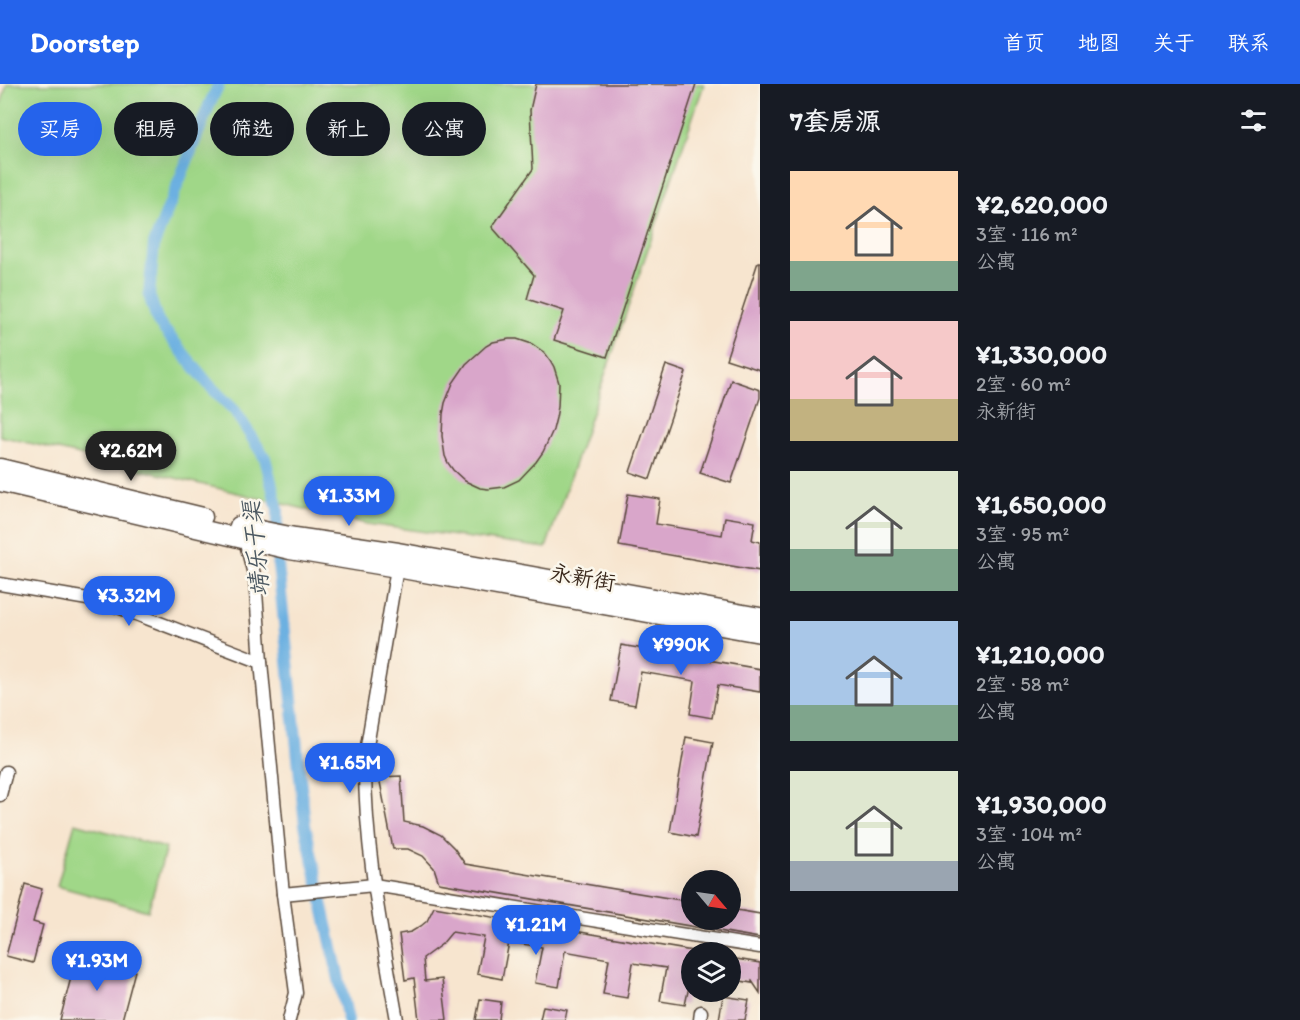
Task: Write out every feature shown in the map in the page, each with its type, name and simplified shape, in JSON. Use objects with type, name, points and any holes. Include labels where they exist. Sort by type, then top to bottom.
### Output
[{"type":"street","points":[[0,468],[251,537]]},
{"type":"street","points":[[0,482],[251,537],[398,560],[364,758],[364,788],[374,885],[397,1020]]},
{"type":"street","points":[[251,537],[282,894],[296,993],[289,1020]]},
{"type":"street","name":"永新街","points":[[398,560],[760,617]]},
{"type":"street","name":"永新街","points":[[398,560],[760,633]]},
{"type":"street","points":[[0,584],[105,602],[261,662]]},
{"type":"street","points":[[0,795],[6,772]]},
{"type":"street","points":[[282,894],[374,885],[760,947]]},
{"type":"green space","points":[[7,84],[704,84],[546,548],[367,524],[0,436],[0,108]]},
{"type":"green space","points":[[75,823],[166,848],[148,911],[57,886]]},
{"type":"building","points":[[536,84],[696,84],[607,357],[554,340],[564,311],[527,299],[534,275],[492,227],[533,169],[530,110]]},
{"type":"building","points":[[758,262],[760,262],[760,370],[726,359]]},
{"type":"building","points":[[509,339],[532,344],[545,353],[550,360],[559,383],[556,418],[543,452],[519,480],[504,487],[480,488],[465,481],[453,470],[445,456],[442,436],[445,403],[453,383],[466,364],[486,346]]},
{"type":"building","points":[[666,365],[686,372],[650,479],[630,472]]},
{"type":"building","points":[[731,380],[760,390],[760,398],[731,483],[700,473]]},
{"type":"building","points":[[628,494],[660,499],[656,524],[722,535],[725,517],[755,522],[752,540],[760,542],[760,571],[619,546]]},
{"type":"building","points":[[621,645],[760,669],[760,692],[718,685],[712,718],[690,714],[695,681],[641,672],[635,705],[611,701]]},
{"type":"building","points":[[686,737],[713,742],[696,837],[670,832]]},
{"type":"building","points":[[401,776],[404,822],[423,826],[441,835],[465,864],[681,900],[681,924],[439,883],[434,868],[423,856],[408,849],[393,849],[379,777]]},
{"type":"building","points":[[25,884],[42,889],[33,922],[43,925],[33,963],[6,956]]},
{"type":"building","points":[[434,907],[681,949],[681,1002],[686,1002],[685,1005],[660,1001],[666,968],[633,963],[627,998],[603,994],[609,959],[565,951],[559,987],[535,983],[542,947],[509,942],[502,979],[477,974],[484,937],[452,932],[442,944],[423,958],[425,981],[442,979],[447,1020],[419,1020],[414,978],[405,980],[399,934],[411,932],[427,921]]},
{"type":"building","points":[[741,911],[760,914],[760,938],[713,930],[741,930]]},
{"type":"building","points":[[76,958],[135,971],[122,1020],[60,1020]]},
{"type":"building","points":[[741,960],[760,963],[760,993],[752,981],[752,983],[741,981]]},
{"type":"building","points":[[480,999],[501,1002],[499,1020],[476,1020]]},
{"type":"building","points":[[741,999],[749,1000],[745,1020],[719,1020],[722,1002],[741,1002]]},
{"type":"building","points":[[543,1006],[567,1010],[565,1020],[540,1020]]},
{"type":"waterway","name":"靖乐干渠","points":[[219,84],[154,244],[149,295],[158,322],[210,386],[235,411],[265,458],[278,510],[277,555],[305,825],[348,1020]]}]
